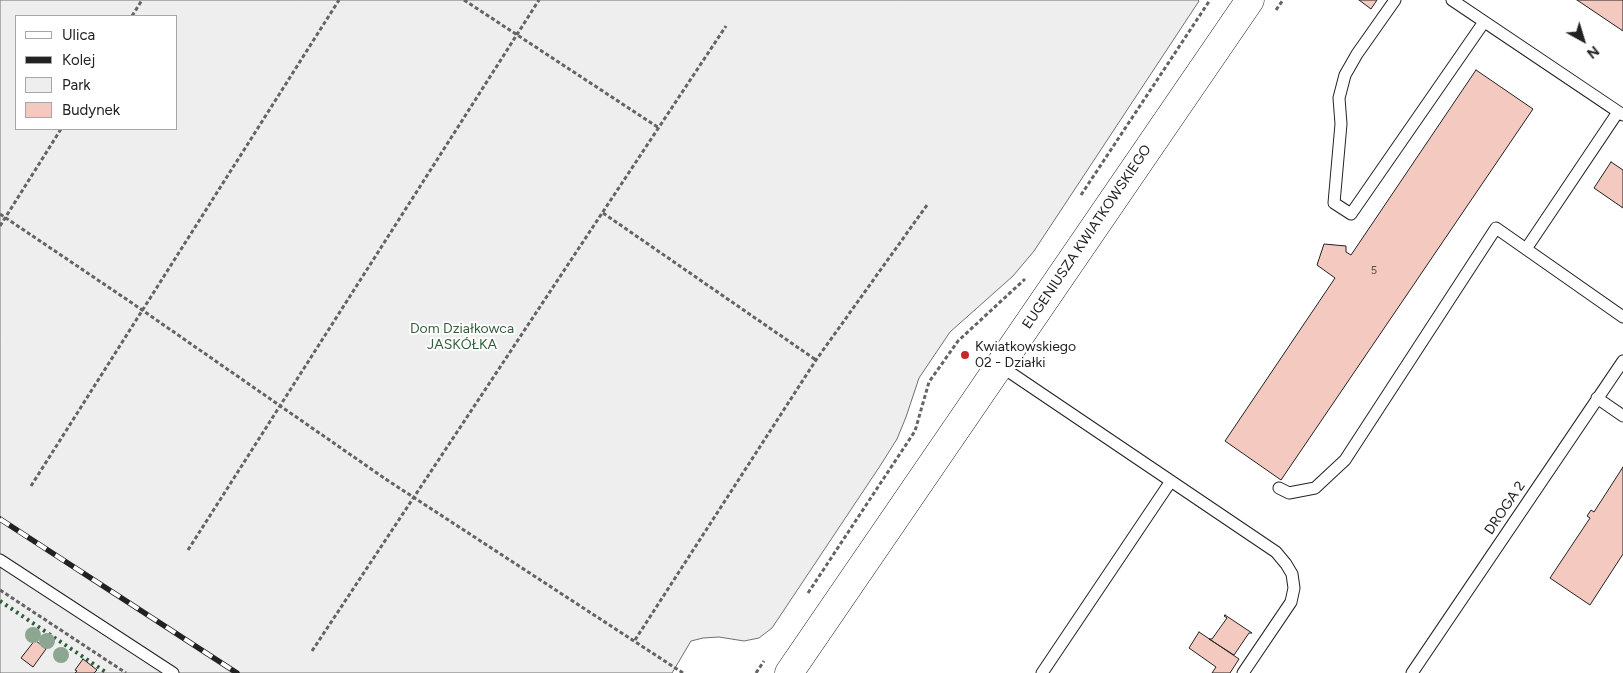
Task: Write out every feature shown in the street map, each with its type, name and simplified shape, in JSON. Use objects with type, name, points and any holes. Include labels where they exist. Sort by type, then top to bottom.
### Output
[{"type":"main road","name":"EUGENIUSZA KWIATKOWSKIEGO","points":[[789,673],[1250,0]]},
{"type":"lane","points":[[1395,0],[1357,54],[1345,75],[1339,98],[1340,124],[1334,203],[1352,214],[1484,22]]},
{"type":"lane","points":[[1452,0],[1620,114],[1526,249]]},
{"type":"lane","points":[[1279,488],[1290,493],[1315,488],[1345,460],[1496,228],[1623,317]]},
{"type":"lane","name":"DROGA 2","points":[[1412,673],[1623,361]]},
{"type":"lane","points":[[999,365],[1276,552],[1286,564],[1292,574],[1294,588],[1291,602],[1243,673]]},
{"type":"lane","points":[[1597,398],[1623,416]]},
{"type":"lane","points":[[1042,673],[1172,481]]},
{"type":"lane","points":[[0,560],[173,673]]},
{"type":"path","points":[[133,15],[142,0]]},
{"type":"path","points":[[31,486],[339,0]]},
{"type":"path","points":[[464,0],[659,128]]},
{"type":"path","points":[[188,550],[539,0]]},
{"type":"path","points":[[1076,203],[1210,0]]},
{"type":"path","points":[[312,650],[726,26]]},
{"type":"path","points":[[0,226],[60,130]]},
{"type":"path","points":[[635,640],[816,360],[927,205]]},
{"type":"path","points":[[603,213],[816,360]]},
{"type":"path","points":[[0,214],[414,497],[683,673]]},
{"type":"path","points":[[805,598],[915,431],[929,382],[958,341],[1028,276]]},
{"type":"path","points":[[0,590],[126,673]]},
{"type":"path","points":[[756,673],[767,656]]},
{"type":"green space","name":"Dom Działkowca JASKÓŁKA","points":[[0,0],[1199,1],[1034,251],[1013,276],[950,332],[919,378],[897,439],[772,628],[759,638],[744,641],[719,637],[691,641],[672,673],[0,673]]},
{"type":"building","points":[[1359,0],[1377,0],[1371,9]]},
{"type":"building","points":[[1577,0],[1623,0],[1623,31]]},
{"type":"building","points":[[1476,70],[1533,109],[1281,480],[1225,441],[1335,278],[1317,265],[1324,244],[1346,246],[1346,252],[1351,255]]},
{"type":"building","points":[[1611,162],[1623,170],[1623,208],[1594,188]]},
{"type":"building","points":[[1623,467],[1623,554],[1590,605],[1550,578],[1590,518],[1587,516],[1591,510],[1594,512]]},
{"type":"building","points":[[1225,615],[1252,633],[1249,633],[1234,655],[1209,639],[1212,639],[1227,618]]},
{"type":"building","points":[[1199,632],[1239,659],[1230,673],[1212,673],[1216,667],[1189,648]]},
{"type":"building","points":[[35,640],[46,649],[33,667],[21,658]]},
{"type":"building","points":[[83,659],[97,670],[94,673],[75,673]]},
{"type":"railway","points":[[0,519],[237,673]]},
{"type":"hedge","points":[[0,601],[107,673]]},
{"type":"place","name":"Kwiatkowskiego 02 - Działki","points":[[965,355]]}]
